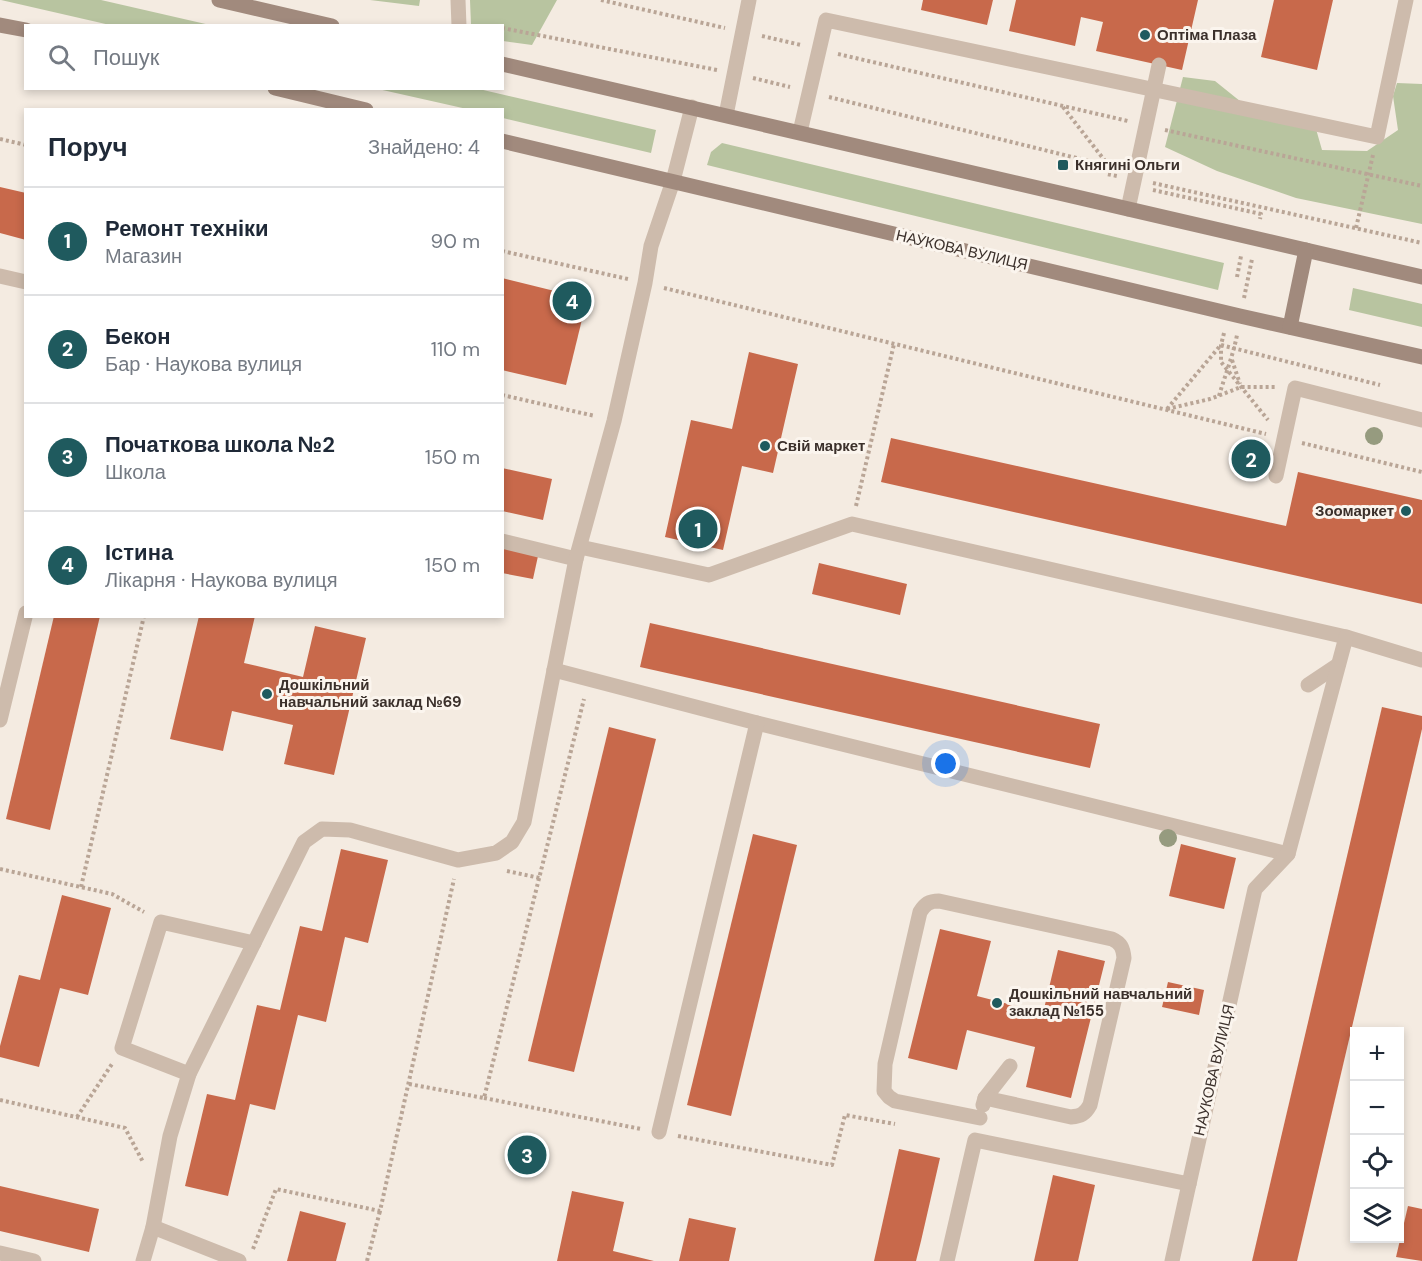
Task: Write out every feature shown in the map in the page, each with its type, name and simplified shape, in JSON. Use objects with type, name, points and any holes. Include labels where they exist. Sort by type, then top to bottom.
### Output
[{"type":"main road","points":[[219,0],[323,24]]},
{"type":"main road","points":[[0,24],[24,30]]},
{"type":"main road","points":[[504,64],[1422,277]]},
{"type":"main road","points":[[283,90],[358,108]]},
{"type":"main road","name":"НАУКОВА ВУЛИЦЯ","points":[[504,141],[1422,357]]},
{"type":"main road","points":[[1290,327],[1306,250]]},
{"type":"lane","points":[[458,0],[459,24]]},
{"type":"lane","points":[[726,115],[749,0]]},
{"type":"lane","points":[[800,132],[825,20],[1377,137],[1406,0]]},
{"type":"lane","points":[[1128,209],[1159,65]]},
{"type":"lane","points":[[143,1261],[153,1227],[170,1136],[189,1074],[304,842],[322,829],[350,830],[458,860],[496,853],[512,842],[524,822],[578,553],[614,421],[651,246],[674,181],[692,107]]},
{"type":"lane","points":[[0,276],[24,282]]},
{"type":"lane","points":[[1276,476],[1295,388],[1422,420]]},
{"type":"lane","points":[[504,541],[709,575],[852,524],[1346,637],[1422,660]]},
{"type":"lane","points":[[0,720],[25,618]]},
{"type":"lane","name":"НАУКОВА ВУЛИЦЯ","points":[[1172,1261],[1255,889],[1288,854],[1346,637]]},
{"type":"lane","points":[[1308,685],[1338,665]]},
{"type":"lane","points":[[554,670],[757,723],[1288,854]]},
{"type":"lane","points":[[659,1132],[757,723]]},
{"type":"lane","points":[[980,1118],[896,1101],[884,1091],[885,1064],[920,912],[924,905],[931,901],[939,901],[1112,939],[1119,943],[1124,949],[1124,958],[1090,1105],[1086,1112],[1071,1117],[985,1098]]},
{"type":"lane","points":[[189,1074],[122,1048],[161,922],[254,944]]},
{"type":"lane","points":[[947,1261],[985,1098],[1010,1066]]},
{"type":"lane","points":[[975,1140],[1189,1184]]},
{"type":"lane","points":[[153,1227],[239,1261]]},
{"type":"lane","points":[[0,1253],[34,1261]]},
{"type":"path","points":[[601,0],[1064,107],[1422,186]]},
{"type":"path","points":[[504,28],[808,91],[1109,166],[1134,179],[1422,243]]},
{"type":"path","points":[[1064,107],[1109,166]]},
{"type":"path","points":[[1356,228],[1377,137]]},
{"type":"path","points":[[0,139],[24,144]]},
{"type":"path","points":[[1107,174],[1109,166]]},
{"type":"path","points":[[504,250],[1166,409],[1219,396],[1241,387],[1295,388]]},
{"type":"path","points":[[1237,277],[1242,252]]},
{"type":"path","points":[[1225,328],[1221,345],[1221,362],[1284,439]]},
{"type":"path","points":[[852,524],[894,344]]},
{"type":"path","points":[[1166,409],[1221,345]]},
{"type":"path","points":[[1221,345],[1380,385]]},
{"type":"path","points":[[1219,396],[1232,359],[1241,387]]},
{"type":"path","points":[[504,395],[614,421]]},
{"type":"path","points":[[81,887],[144,618]]},
{"type":"path","points":[[484,1098],[589,680]]},
{"type":"path","points":[[367,1261],[458,860]]},
{"type":"path","points":[[0,869],[112,894],[161,922]]},
{"type":"path","points":[[77,1117],[122,1048]]},
{"type":"path","points":[[409,1084],[832,1165],[845,1115],[899,1125]]},
{"type":"path","points":[[0,1100],[125,1128],[159,1193]]},
{"type":"path","points":[[252,1251],[276,1189],[380,1211]]},
{"type":"green space","points":[[1,0],[101,0],[206,24],[106,24]]},
{"type":"green space","points":[[370,0],[420,0],[419,6]]},
{"type":"green space","points":[[470,0],[557,0],[532,45],[504,41],[504,24],[471,24]]},
{"type":"green space","points":[[1183,77],[1215,81],[1261,118],[1314,122],[1322,150],[1367,151],[1398,130],[1393,96],[1397,83],[1422,84],[1422,224],[1296,198],[1217,171],[1165,147]]},
{"type":"green space","points":[[382,90],[483,90],[656,130],[651,153],[504,118],[504,108],[463,108]]},
{"type":"green space","points":[[722,143],[1224,263],[1218,290],[707,165],[711,152]]},
{"type":"green space","points":[[1353,288],[1422,304],[1422,327],[1349,310]]},
{"type":"building","points":[[923,0],[993,0],[987,25],[921,10]]},
{"type":"building","name":"Оптіма Плаза","points":[[1016,0],[1198,0],[1182,70],[1096,51],[1103,22],[1081,17],[1075,46],[1009,31]]},
{"type":"building","points":[[1274,0],[1333,0],[1317,70],[1261,57]]},
{"type":"building","points":[[0,187],[24,193],[24,239],[0,233]]},
{"type":"building","points":[[504,278],[587,299],[566,385],[504,370]]},
{"type":"building","points":[[749,352],[798,364],[773,473],[742,466],[723,550],[665,537],[691,420],[732,429]]},
{"type":"building","points":[[891,438],[1286,526],[1298,472],[1422,500],[1422,604],[881,482]]},
{"type":"building","points":[[504,468],[552,479],[543,520],[504,511]]},
{"type":"building","points":[[504,548],[538,556],[533,579],[504,573]]},
{"type":"building","points":[[819,563],[907,584],[900,615],[812,594]]},
{"type":"building","points":[[54,618],[100,618],[50,830],[6,819]]},
{"type":"building","name":"Дошкільний навчальний заклад №69","points":[[199,618],[255,618],[244,663],[303,677],[315,626],[366,638],[334,775],[284,764],[293,725],[232,711],[223,751],[170,739]]},
{"type":"building","points":[[650,623],[1100,724],[1090,768],[640,667]]},
{"type":"building","points":[[1382,707],[1422,716],[1422,729],[1352,1027],[1350,1027],[1350,1035],[1297,1261],[1252,1261]]},
{"type":"building","points":[[609,727],[656,739],[574,1072],[528,1061]]},
{"type":"building","points":[[753,834],[797,845],[731,1116],[687,1105]]},
{"type":"building","points":[[1181,844],[1236,858],[1224,909],[1169,896]]},
{"type":"building","points":[[341,849],[388,860],[368,943],[345,937],[326,1022],[298,1015],[275,1110],[250,1104],[228,1196],[185,1186],[207,1094],[235,1100],[257,1005],[280,1010],[300,926],[322,931]]},
{"type":"building","points":[[62,895],[111,908],[88,995],[60,988],[39,1067],[0,1057],[0,1046],[19,975],[40,980]]},
{"type":"building","points":[[940,929],[991,941],[977,996],[1043,1013],[1058,950],[1105,961],[1071,1098],[1026,1087],[1035,1047],[967,1030],[957,1070],[908,1058]]},
{"type":"building","points":[[1168,982],[1204,990],[1199,1015],[1162,1007]]},
{"type":"building","points":[[899,1149],[940,1158],[916,1261],[874,1261]]},
{"type":"building","points":[[1053,1175],[1095,1185],[1078,1261],[1034,1261]]},
{"type":"building","points":[[0,1186],[99,1209],[89,1252],[0,1231]]},
{"type":"building","points":[[572,1191],[624,1202],[613,1251],[654,1261],[557,1261]]},
{"type":"building","points":[[1408,1206],[1422,1209],[1422,1261],[1396,1257],[1399,1243],[1404,1243],[1404,1223]]},
{"type":"building","points":[[300,1211],[346,1223],[336,1261],[287,1261]]},
{"type":"building","points":[[689,1218],[736,1228],[729,1261],[679,1261]]},
{"type":"place","name":"Оптіма Плаза","points":[[1145,35]]},
{"type":"place","name":"Княгині Ольги","points":[[1063,165]]},
{"type":"place","name":"Істина","points":[[572,301]]},
{"type":"place","name":"Свiй маркет","points":[[765,446]]},
{"type":"place","name":"Бекон","points":[[1251,459]]},
{"type":"place","name":"Зоомаркет","points":[[1406,511]]},
{"type":"place","name":"Ремонт техніки","points":[[698,529]]},
{"type":"place","name":"Дошкільний навчальний заклад №69","points":[[267,694]]},
{"type":"place","name":"Дошкільний навчальний заклад №155","points":[[997,1003]]},
{"type":"place","name":"Початкова школа №2","points":[[527,1155]]}]
